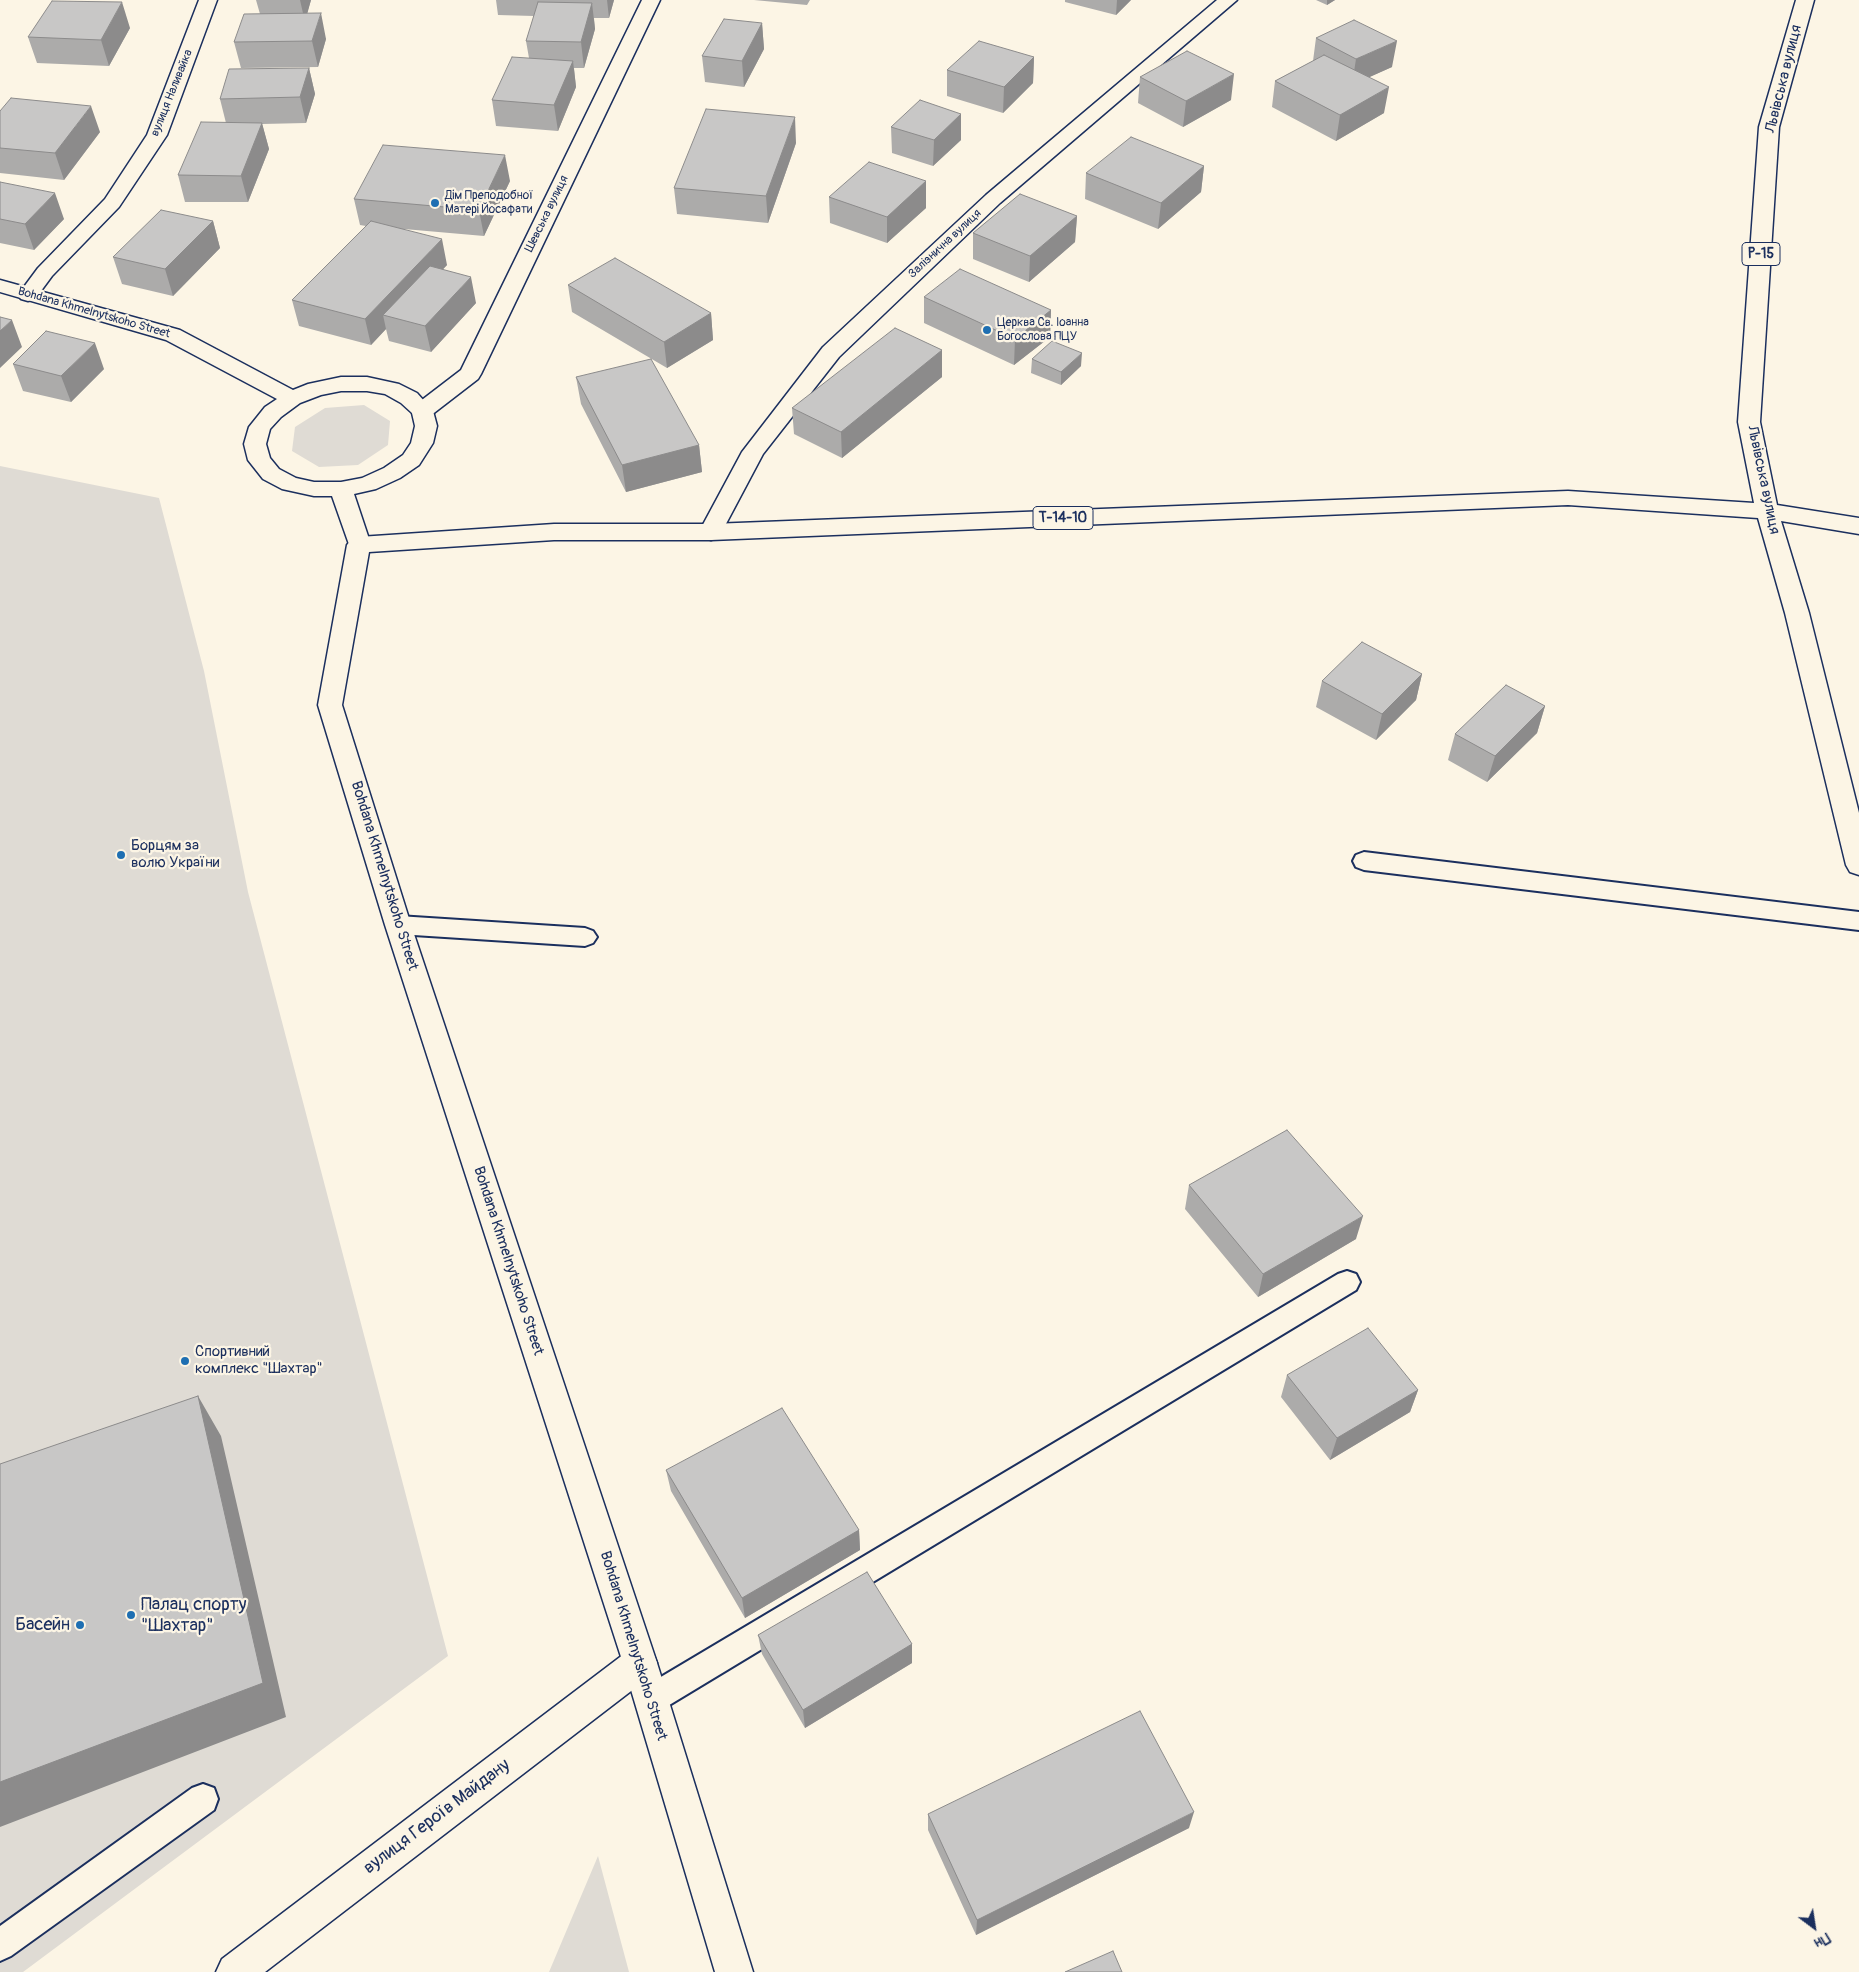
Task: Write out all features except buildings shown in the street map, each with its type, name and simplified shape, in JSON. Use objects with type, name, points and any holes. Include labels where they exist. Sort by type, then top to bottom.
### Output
[{"type":"main road","name":"вулиця Наливайка","points":[[28,295],[45,272],[112,203],[157,135],[208,0]]},
{"type":"main road","name":"Шевська вулиця","points":[[422,411],[470,374],[652,0]]},
{"type":"main road","name":"Залізнична вулиця","points":[[711,532],[753,452],[831,352],[993,199],[1228,0]]},
{"type":"main road","name":"Львівська вулиця","points":[[1805,0],[1769,127],[1749,422],[1767,511],[1797,613],[1859,865]]},
{"type":"main road","name":"Bohdana Khmelnytskoho Street","points":[[0,286],[173,334],[292,398]]},
{"type":"main road","points":[[341,384],[368,384],[397,392],[409,398],[422,411],[426,426],[422,443],[411,460],[392,474],[368,484],[341,489],[314,489],[290,484],[271,474],[259,460],[255,444],[260,427],[273,412],[292,398],[324,387],[341,384]]},
{"type":"main road","points":[[341,489],[359,545]]},
{"type":"main road","name":"Т-14-10","points":[[359,545],[554,532],[711,532],[1568,498],[1767,511]]},
{"type":"main road","points":[[1767,511],[1859,526]]},
{"type":"main road","name":"Bohdana Khmelnytskoho Street","points":[[359,545],[330,705],[398,925],[640,1663],[734,1972]]},
{"type":"main road","name":"вулиця Героїв Майдану","points":[[235,1972],[640,1663]]},
{"type":"lane","points":[[1364,860],[1859,921]]},
{"type":"lane","points":[[398,925],[585,937]]},
{"type":"lane","points":[[650,1700],[1347,1282]]},
{"type":"lane","points":[[0,1945],[203,1799]]},
{"type":"shaded area","points":[[364,405],[390,421],[388,445],[358,465],[319,467],[292,451],[295,427],[325,408]]},
{"type":"shaded area","name":"Спортивний комплекс \"Шахтар\"","points":[[0,466],[159,498],[204,671],[248,892],[448,1656],[23,1972],[0,1972]]},
{"type":"shaded area","points":[[598,1856],[629,1972],[549,1972]]},
{"type":"place","name":"Дім Преподобної Матері Йосафати","points":[[435,203]]},
{"type":"place","name":"Церква Св. Іоанна Богослова ПЦУ","points":[[987,330]]},
{"type":"place","name":"Борцям за волю України","points":[[121,855]]},
{"type":"place","name":"Спортивний комплекс \"Шахтар\"","points":[[185,1361]]},
{"type":"place","name":"Палац спорту \"Шахтар\"","points":[[131,1615]]},
{"type":"place","name":"Басейн","points":[[80,1625]]}]
